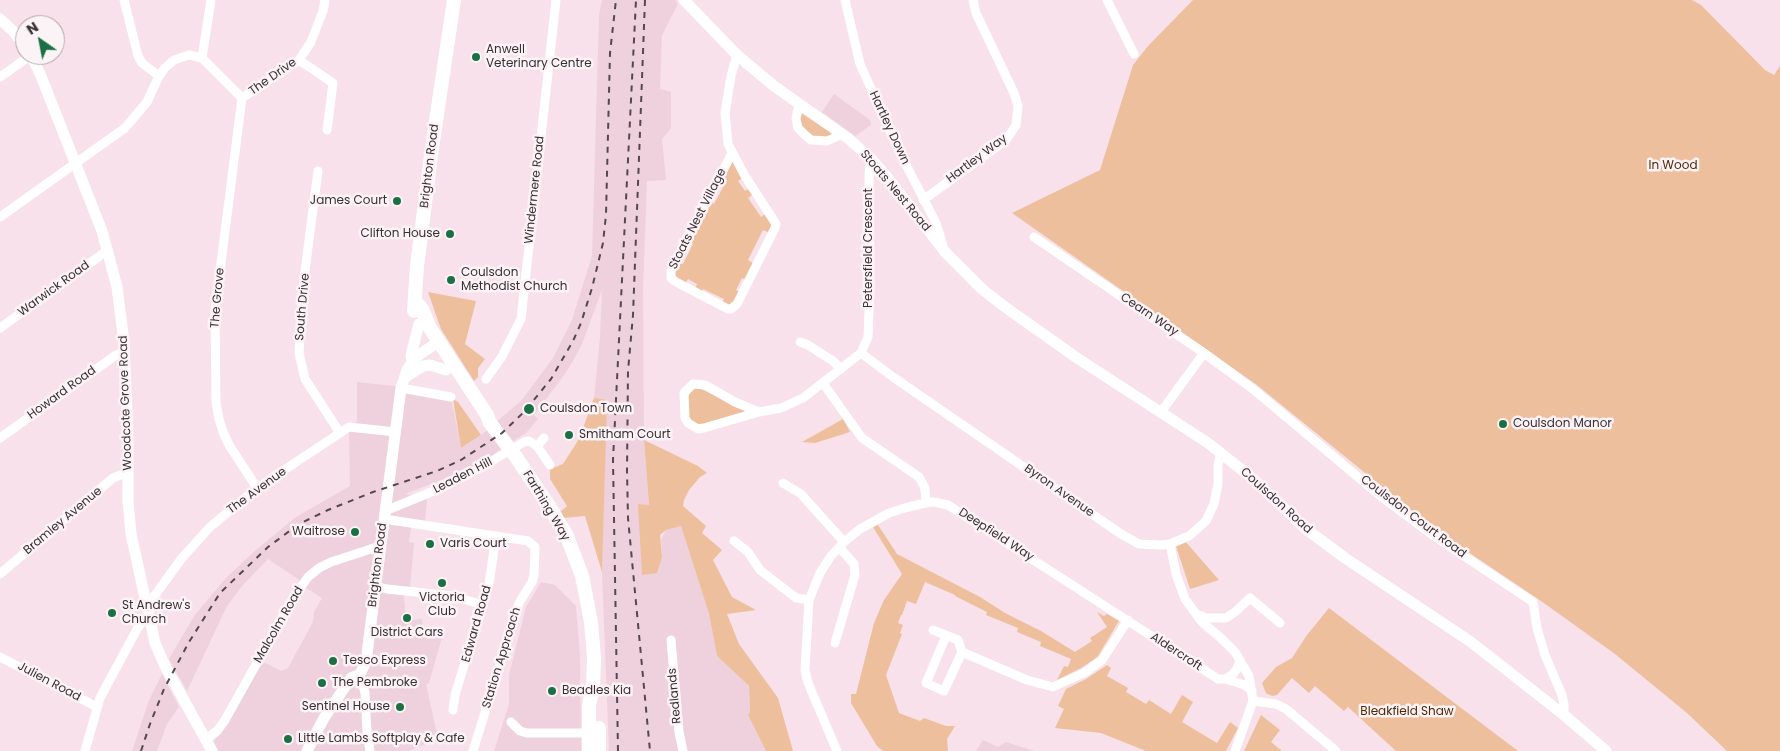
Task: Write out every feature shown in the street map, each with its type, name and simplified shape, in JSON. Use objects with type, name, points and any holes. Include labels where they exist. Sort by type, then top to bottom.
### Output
[{"type":"highway","name":"Brighton Road","points":[[418,324],[414,311],[418,266],[432,148],[454,0]]},
{"type":"highway","name":"Farthing Way","points":[[416,302],[422,309],[434,344],[446,370],[483,418],[490,423]]},
{"type":"highway","points":[[418,324],[434,344]]},
{"type":"highway","name":"Farthing Way","points":[[434,344],[487,415],[490,423],[527,473],[566,534],[582,576],[591,622],[594,658],[593,688],[589,705],[599,751]]},
{"type":"highway","name":"Farthing Way","points":[[589,751],[594,733]]},
{"type":"main road","name":"Stoats Nest Road","points":[[684,0],[737,55],[799,104],[842,134],[871,159],[945,252]]},
{"type":"main road","points":[[0,19],[15,34]]},
{"type":"main road","name":"Woodcote Grove Road","points":[[36,65],[90,199],[108,250],[122,316],[125,352],[128,501],[131,534],[155,644],[165,666],[212,751]]},
{"type":"main road","name":"Coulsdon Road","points":[[945,252],[970,278],[1004,307],[1077,358],[1221,452],[1252,478],[1306,529],[1344,558],[1471,642],[1564,715],[1606,751]]},
{"type":"main road","name":"Brighton Road","points":[[412,362],[411,355],[418,324]]},
{"type":"main road","name":"Brighton Road","points":[[360,674],[368,654],[384,515],[403,383],[412,362],[434,344]]},
{"type":"main road","points":[[403,383],[424,366],[430,365],[446,370]]},
{"type":"main road","points":[[307,751],[324,718],[344,688],[352,678],[360,674]]},
{"type":"street","points":[[124,0],[138,56],[142,63],[159,76]]},
{"type":"street","points":[[202,58],[211,0]]},
{"type":"street","name":"The Drive","points":[[242,98],[299,60],[311,42],[323,12],[325,0]]},
{"type":"street","name":"Windermere Road","points":[[488,373],[501,358],[521,319],[556,0]]},
{"type":"street","name":"Hartley Down","points":[[845,0],[860,64],[883,117],[936,223],[945,252]]},
{"type":"street","name":"Hartley Way","points":[[923,200],[1006,140],[1016,125],[1018,106],[1014,93],[976,12],[973,0]]},
{"type":"street","points":[[1107,0],[1134,54]]},
{"type":"street","points":[[0,217],[126,128],[147,102],[159,76],[174,60],[189,55],[202,58],[242,98]]},
{"type":"street","name":"Stoats Nest Village","points":[[732,153],[671,271],[671,278],[676,282],[732,309],[737,304],[776,224],[728,144],[725,113],[731,76],[737,55]]},
{"type":"street","points":[[299,60],[332,83],[327,130]]},
{"type":"street","points":[[0,77],[17,65]]},
{"type":"street","name":"The Grove","points":[[242,98],[215,310],[216,402],[223,432],[229,445],[257,488]]},
{"type":"street","points":[[799,104],[796,119],[798,128],[812,140],[827,141],[842,134]]},
{"type":"street","name":"Petersfield Crescent","points":[[861,353],[868,337],[870,285],[869,180],[871,159]]},
{"type":"street","name":"South Drive","points":[[318,172],[302,294],[301,366],[308,385],[340,433]]},
{"type":"street","name":"Cearn Way","points":[[1034,237],[1204,353]]},
{"type":"street","name":"Warwick Road","points":[[0,328],[108,250]]},
{"type":"street","points":[[807,341],[841,369]]},
{"type":"street","name":"Howard Road","points":[[0,438],[116,355],[125,352]]},
{"type":"street","points":[[759,412],[735,402],[705,385],[693,384],[684,393],[685,418],[692,427],[698,429],[759,412],[781,408],[803,398],[861,353]]},
{"type":"street","name":"Byron Avenue","points":[[861,353],[1121,534],[1139,544],[1161,546],[1170,544],[1189,536],[1206,521],[1214,504],[1221,452]]},
{"type":"street","points":[[1161,412],[1204,353]]},
{"type":"street","name":"Coulsdon Court Road","points":[[1204,353],[1253,389],[1383,498],[1431,534],[1534,602],[1537,628],[1544,655],[1562,695],[1564,715]]},
{"type":"street","points":[[403,383],[451,397]]},
{"type":"street","points":[[823,383],[862,438],[919,477],[923,482],[926,503]]},
{"type":"street","name":"The Avenue","points":[[147,606],[182,558],[200,538],[225,514],[257,488],[352,426],[396,432]]},
{"type":"street","points":[[544,438],[537,446],[550,465]]},
{"type":"street","name":"Leaden Hill","points":[[384,515],[499,458],[521,443],[529,441],[537,446]]},
{"type":"street","name":"Bramley Avenue","points":[[0,574],[113,478],[128,472]]},
{"type":"street","points":[[783,483],[801,494],[842,544],[854,564],[855,575],[835,643]]},
{"type":"street","name":"Deepfield Way","points":[[837,751],[806,677],[809,600],[820,573],[842,544],[860,529],[889,513],[926,503],[948,504],[1128,620]]},
{"type":"street","points":[[384,515],[496,536]]},
{"type":"street","name":"Station Approach","points":[[473,751],[519,603],[528,590],[534,575],[535,550],[533,544],[528,541],[496,536]]},
{"type":"street","name":"Edward Road","points":[[453,710],[455,695],[489,584],[496,536]]},
{"type":"street","points":[[734,541],[748,552],[760,570],[796,598],[809,600]]},
{"type":"street","points":[[1170,544],[1176,574],[1185,599],[1202,622],[1222,639],[1240,660],[1249,676],[1253,701],[1235,751]]},
{"type":"street","name":"Malcolm Road","points":[[206,739],[221,726],[292,600],[308,577],[319,568],[331,562],[380,546]]},
{"type":"street","points":[[375,586],[453,596],[483,605]]},
{"type":"street","points":[[1196,614],[1206,618],[1226,618],[1250,598],[1280,623]]},
{"type":"street","points":[[85,751],[98,707],[107,685],[133,637],[144,620],[149,618]]},
{"type":"street","points":[[962,652],[1028,680],[1052,687],[1084,673],[1102,660],[1128,620]]},
{"type":"street","name":"Aldercroft","points":[[1128,620],[1218,679],[1242,684],[1252,690]]},
{"type":"street","points":[[933,630],[958,640],[962,652],[944,690],[926,682],[946,636]]},
{"type":"street","name":"Redlands","points":[[671,640],[678,732],[682,751]]},
{"type":"street","name":"Julien Road","points":[[0,657],[98,707]]},
{"type":"street","points":[[1225,679],[1237,669],[1240,660]]},
{"type":"street","points":[[360,674],[365,693],[370,751]]},
{"type":"street","points":[[1253,701],[1276,704],[1286,709],[1336,751]]},
{"type":"street","points":[[511,722],[520,731],[527,733],[594,733]]},
{"type":"shaded area","points":[[602,0],[675,0],[678,4],[662,35],[660,89],[671,92],[671,128],[662,139],[666,180],[647,181],[643,289],[644,440],[649,505],[638,504],[662,557],[661,540],[666,530],[681,526],[709,614],[717,656],[749,686],[750,712],[748,715],[766,751],[609,751],[602,572],[606,401],[594,398],[602,290],[582,344],[565,374],[534,415],[538,419],[526,433],[480,465],[405,494],[427,499],[425,522],[411,528],[409,542],[414,543],[410,587],[404,595],[405,612],[411,616],[411,620],[422,619],[423,629],[444,630],[429,683],[426,684],[438,739],[409,751],[218,751],[213,742],[222,732],[261,661],[281,671],[288,668],[313,622],[314,612],[322,598],[268,559],[243,585],[227,606],[187,691],[169,659],[194,616],[226,578],[296,517],[350,486],[349,432],[357,421],[357,382],[450,392],[461,448],[481,435],[522,400],[553,358],[572,320],[592,256],[599,16]]},
{"type":"shaded area","points":[[834,94],[870,120],[871,125],[855,136],[822,112]]},
{"type":"shaded area","points":[[541,582],[555,585],[576,606],[580,656],[581,751],[494,751],[509,704],[509,675],[526,607]]},
{"type":"shaded area","points":[[162,674],[179,707],[167,724],[157,751],[132,751],[149,700]]},
{"type":"shaded area","points":[[983,740],[998,747],[1006,742],[1034,751],[976,751]]},
{"type":"green space","name":"In Wood","points":[[1193,0],[1692,0],[1701,5],[1765,70],[1774,75],[1780,66],[1780,751],[1727,751],[1687,713],[1615,654],[1541,601],[1434,529],[1257,385],[1012,213],[1100,170],[1133,65],[1148,46]]},
{"type":"green space","points":[[798,111],[836,136],[820,140],[802,131]]},
{"type":"green space","points":[[732,153],[745,176],[738,181],[745,191],[752,187],[756,192],[748,198],[761,217],[769,212],[774,219],[772,234],[763,230],[748,260],[756,265],[748,282],[742,278],[736,290],[742,294],[734,307],[721,305],[724,299],[703,289],[700,295],[694,291],[697,284],[688,279],[684,286],[671,278],[675,264],[683,264],[693,244],[688,238],[708,201],[714,204],[727,180],[720,177]]},
{"type":"green space","points":[[428,292],[476,301],[465,344],[485,359],[478,368],[478,377],[474,381],[441,329]]},
{"type":"green space","points":[[697,387],[746,411],[700,425],[689,420],[687,401],[690,390]]},
{"type":"green space","points":[[594,398],[607,400],[602,572],[585,516],[563,518],[560,512],[567,506],[550,479],[550,469],[563,464],[579,439]]},
{"type":"green space","points":[[453,399],[458,402],[481,435],[461,448]]},
{"type":"green space","points":[[843,419],[850,432],[815,443],[802,442]]},
{"type":"green space","points":[[644,440],[698,466],[707,473],[700,477],[689,490],[683,506],[706,526],[702,533],[722,550],[713,560],[732,597],[756,610],[727,614],[739,644],[778,698],[793,751],[766,751],[748,715],[750,712],[749,686],[717,656],[709,614],[681,526],[666,530],[660,535],[662,557],[657,573],[642,575],[638,504],[649,505]]},
{"type":"green space","points":[[878,525],[897,554],[980,597],[1075,652],[1092,641],[1090,638],[1107,627],[1097,612],[1104,616],[1107,614],[1119,621],[1098,656],[1081,668],[1057,680],[1064,666],[1068,667],[1071,659],[1040,646],[1041,642],[1017,632],[1018,628],[986,615],[987,612],[925,582],[916,604],[907,601],[901,615],[898,623],[903,625],[900,633],[902,634],[886,675],[899,713],[920,721],[924,718],[946,726],[955,726],[947,739],[948,751],[883,751],[877,746],[851,703],[851,694],[856,694],[874,623],[884,600],[902,574],[873,527]]},
{"type":"green space","points":[[1185,541],[1219,580],[1190,589],[1176,546]]},
{"type":"green space","name":"Bleakfield Shaw","points":[[1329,608],[1518,751],[1396,751],[1348,707],[1344,711],[1315,686],[1309,693],[1292,678],[1277,695],[1272,696],[1266,693],[1262,683],[1276,667],[1292,658],[1307,635]]},
{"type":"green space","points":[[1107,665],[1111,668],[1107,676],[1128,688],[1126,692],[1146,704],[1149,700],[1171,714],[1182,695],[1193,702],[1182,722],[1217,743],[1230,722],[1238,728],[1226,751],[1146,751],[1101,733],[1055,728],[1064,709],[1058,706],[1066,689]]},
{"type":"green space","points":[[1261,715],[1280,730],[1271,742],[1282,751],[1244,751]]},
{"type":"railway","points":[[141,751],[164,689],[189,642],[220,593],[268,547],[299,524],[328,510],[373,492],[437,471],[461,460],[502,433],[524,412],[551,379],[581,323],[603,243],[606,215],[610,53],[616,0]]},
{"type":"railway","points":[[618,751],[613,460],[636,0]]},
{"type":"railway","points":[[645,0],[633,315],[628,371],[627,471],[628,518],[650,751]]},
{"type":"place","name":"Anwell Veterinary Centre","points":[[476,57]]},
{"type":"place","name":"James Court","points":[[397,201]]},
{"type":"place","name":"Clifton House","points":[[450,234]]},
{"type":"place","name":"Coulsdon Methodist Church","points":[[451,280]]},
{"type":"place","name":"Coulsdon Town","points":[[529,409]]},
{"type":"place","name":"Coulsdon Manor","points":[[1503,424]]},
{"type":"place","name":"Smitham Court","points":[[569,435]]},
{"type":"place","name":"Waitrose","points":[[355,532]]},
{"type":"place","name":"Varis Court","points":[[430,544]]},
{"type":"place","name":"Victoria Club","points":[[442,583]]},
{"type":"place","name":"St Andrew's Church","points":[[112,613]]},
{"type":"place","name":"District Cars","points":[[407,618]]},
{"type":"place","name":"Tesco Express","points":[[333,661]]},
{"type":"place","name":"The Pembroke","points":[[322,683]]},
{"type":"place","name":"Beadles Kia","points":[[552,691]]},
{"type":"place","name":"Sentinel House","points":[[400,707]]},
{"type":"place","name":"Little Lambs Softplay & Cafe","points":[[288,739]]}]
